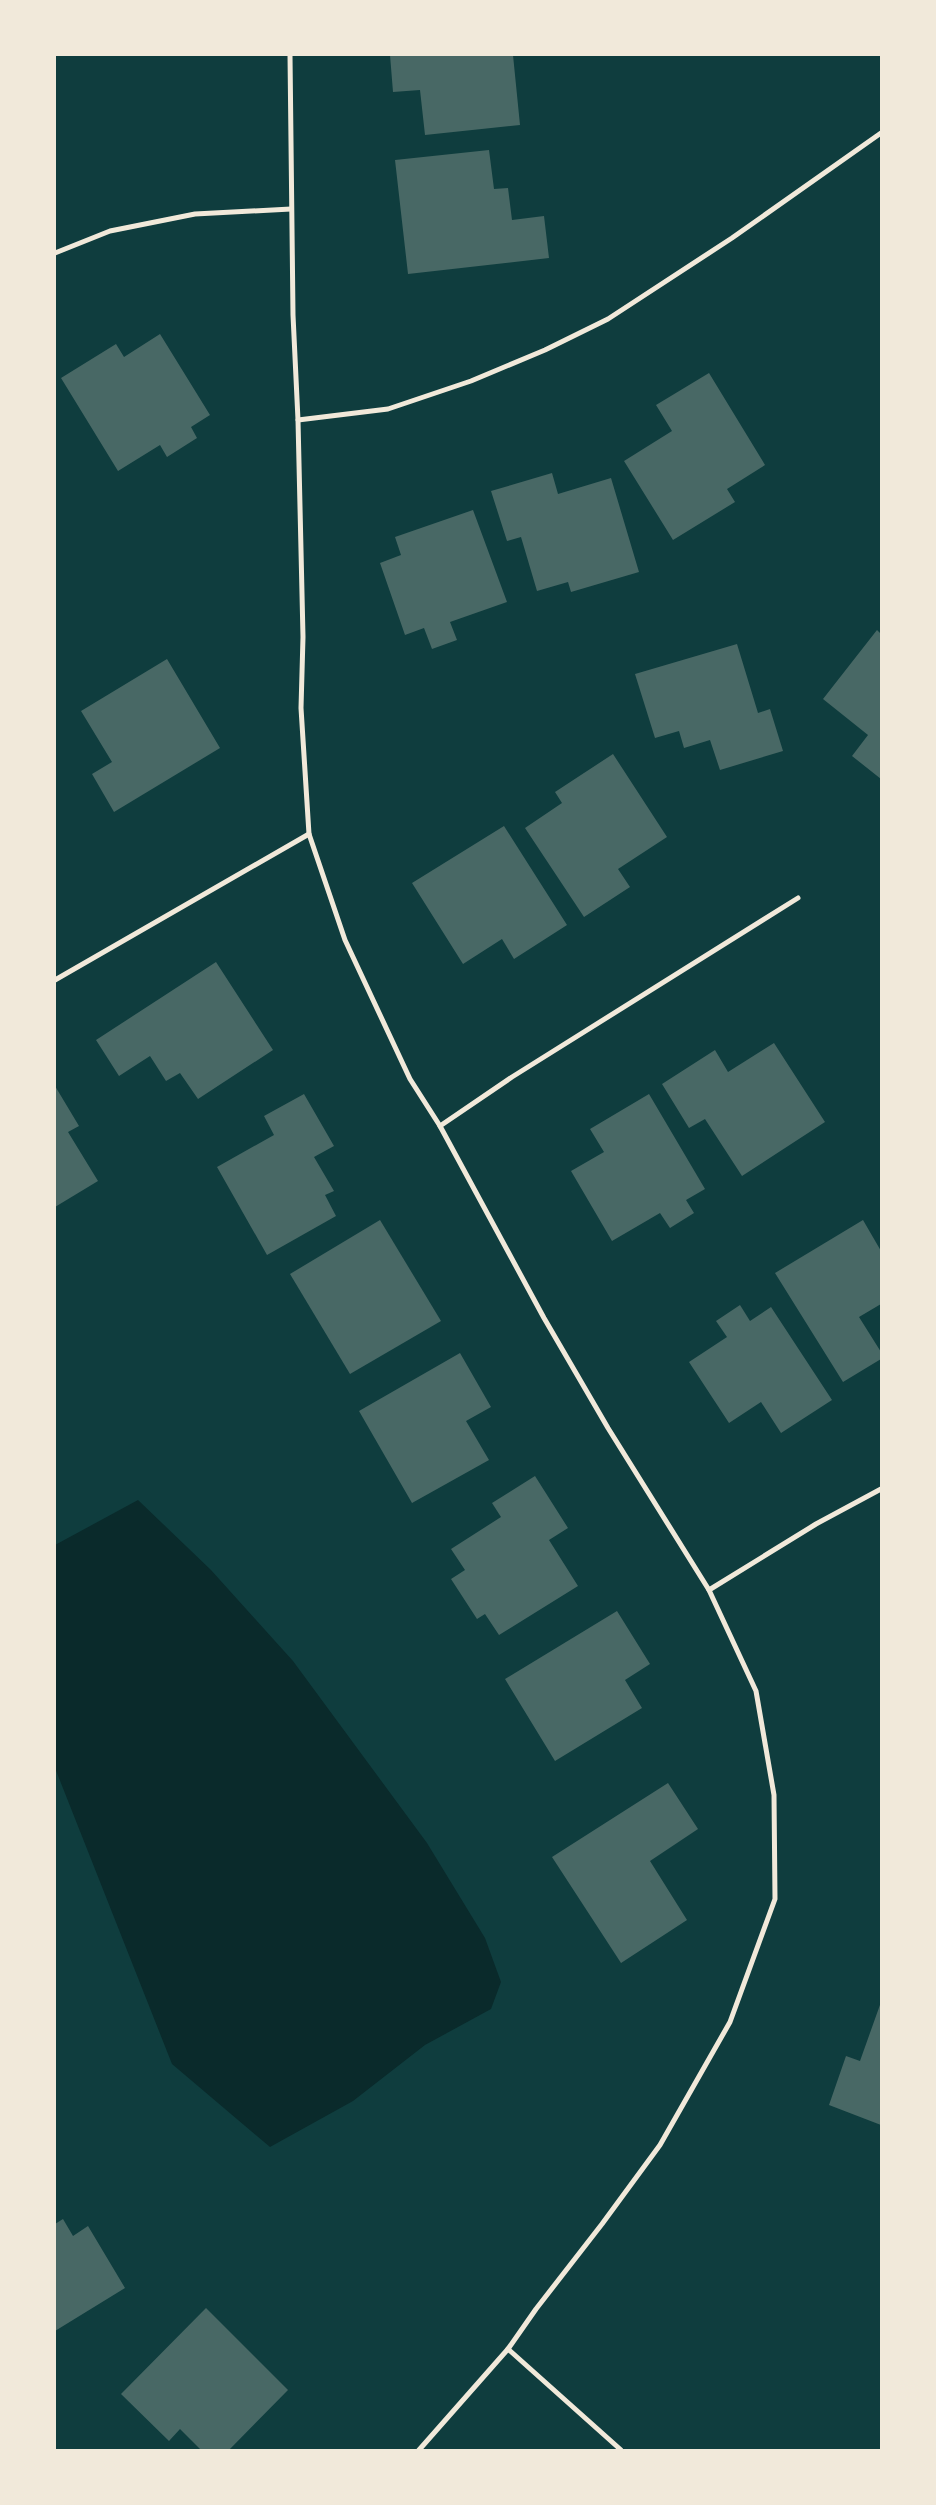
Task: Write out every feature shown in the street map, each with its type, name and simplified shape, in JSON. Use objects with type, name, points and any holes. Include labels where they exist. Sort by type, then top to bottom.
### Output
[{"type":"street","points":[[290,55],[291,209],[303,637],[301,708],[309,834],[345,940],[410,1079],[440,1126],[544,1318],[608,1428],[709,1590],[756,1691],[774,1794],[775,1899],[730,2022],[660,2145],[508,2349],[419,2450]]},
{"type":"street","points":[[298,420],[388,408],[471,381],[546,350],[599,324],[732,238],[881,133]]},
{"type":"street","points":[[55,253],[110,231],[195,214],[291,209]]},
{"type":"street","points":[[55,980],[309,834]]},
{"type":"street","points":[[440,1126],[537,1062],[798,898]]},
{"type":"street","points":[[709,1590],[816,1524],[881,1489]]},
{"type":"street","points":[[508,2349],[621,2450]]},
{"type":"water","points":[[138,1500],[211,1570],[293,1661],[427,1843],[485,1938],[501,1982],[491,2009],[425,2045],[353,2101],[270,2147],[172,2064],[55,1768],[55,1545]]},
{"type":"building","points":[[390,55],[513,55],[520,125],[425,135],[420,90],[393,92]]},
{"type":"building","points":[[489,150],[494,189],[508,188],[512,220],[544,216],[549,258],[408,274],[395,160]]},
{"type":"building","points":[[160,334],[210,415],[191,427],[197,438],[167,457],[160,445],[118,471],[61,378],[116,344],[124,357]]},
{"type":"building","points":[[709,373],[765,465],[727,489],[735,502],[673,540],[624,461],[672,431],[656,405]]},
{"type":"building","points":[[552,473],[558,494],[611,478],[639,572],[571,592],[568,582],[537,591],[521,537],[507,541],[491,491]]},
{"type":"building","points":[[473,510],[507,602],[450,622],[457,640],[432,649],[424,628],[405,635],[380,563],[401,555],[395,537]]},
{"type":"building","points":[[877,630],[881,634],[881,779],[852,756],[868,735],[823,699]]},
{"type":"building","points":[[737,644],[758,713],[770,709],[783,751],[720,770],[710,740],[684,748],[679,731],[655,738],[635,674]]},
{"type":"building","points":[[167,659],[220,748],[114,812],[92,774],[112,762],[81,711]]},
{"type":"building","points":[[613,754],[667,837],[618,869],[630,887],[584,917],[525,828],[562,803],[555,792]]},
{"type":"building","points":[[504,826],[567,925],[514,959],[502,939],[463,964],[412,883]]},
{"type":"building","points":[[216,962],[273,1050],[198,1099],[180,1073],[166,1081],[150,1056],[119,1076],[96,1040]]},
{"type":"building","points":[[774,1043],[825,1122],[742,1176],[705,1119],[689,1128],[662,1084],[715,1050],[728,1072]]},
{"type":"building","points":[[55,1086],[79,1126],[68,1132],[98,1181],[55,1207]]},
{"type":"building","points":[[304,1094],[334,1146],[314,1157],[334,1191],[325,1195],[336,1216],[267,1255],[217,1167],[274,1135],[264,1116]]},
{"type":"building","points":[[649,1094],[705,1189],[686,1200],[694,1213],[670,1228],[660,1213],[612,1241],[571,1171],[604,1152],[590,1129]]},
{"type":"building","points":[[380,1220],[441,1321],[350,1374],[290,1274]]},
{"type":"building","points":[[863,1220],[881,1251],[881,1304],[859,1317],[881,1352],[881,1359],[843,1382],[775,1273]]},
{"type":"building","points":[[740,1305],[750,1321],[771,1307],[832,1400],[781,1433],[761,1402],[729,1423],[689,1362],[727,1337],[716,1321]]},
{"type":"building","points":[[460,1353],[491,1407],[466,1421],[489,1460],[412,1503],[359,1411]]},
{"type":"building","points":[[535,1476],[568,1528],[549,1540],[578,1586],[499,1635],[485,1614],[477,1619],[451,1579],[465,1570],[451,1549],[501,1517],[492,1503]]},
{"type":"building","points":[[617,1611],[650,1664],[625,1680],[642,1708],[555,1761],[505,1679]]},
{"type":"building","points":[[668,1783],[698,1829],[650,1861],[687,1920],[621,1963],[552,1857]]},
{"type":"building","points":[[881,2002],[881,2125],[829,2105],[846,2056],[860,2061]]},
{"type":"building","points":[[63,2219],[73,2236],[88,2226],[125,2288],[55,2331],[55,2224]]},
{"type":"building","points":[[206,2308],[288,2390],[229,2450],[201,2450],[180,2429],[169,2441],[121,2394]]}]
